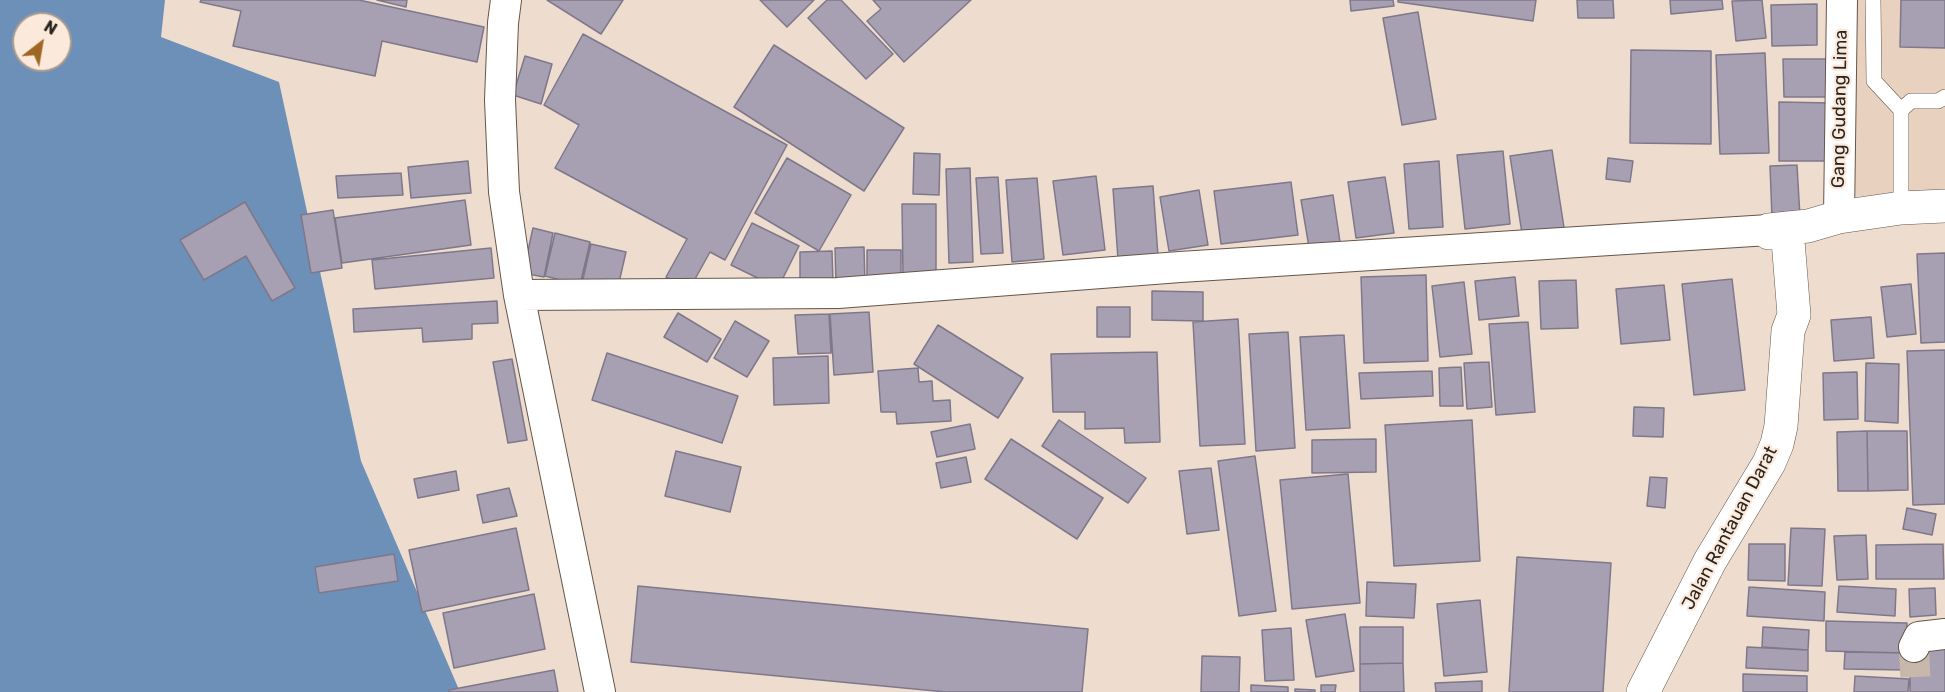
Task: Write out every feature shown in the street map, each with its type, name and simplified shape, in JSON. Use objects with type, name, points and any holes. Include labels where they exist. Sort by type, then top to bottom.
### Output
[{"type":"street","points":[[506,0],[503,23],[501,112],[504,192],[519,295],[600,692]]},
{"type":"street","name":"Gang Gudang Lima","points":[[1839,218],[1842,0]]},
{"type":"street","points":[[519,295],[838,293],[1180,267],[1778,229],[1808,226],[1839,218],[1902,208],[1945,206]]},
{"type":"street","name":"Jalan Rantauan Darat","points":[[1651,689],[1710,561],[1769,463],[1781,426],[1788,331],[1794,315],[1778,229]]},
{"type":"street","points":[[1914,647],[1919,637],[1945,634]]},
{"type":"lane","points":[[1873,0],[1874,81],[1901,110],[1902,208]]},
{"type":"lane","points":[[1901,110],[1911,101],[1938,101],[1945,97]]},
{"type":"shaded area","points":[[1850,0],[1945,0],[1945,195],[1851,196]]},
{"type":"water","points":[[0,0],[165,0],[161,37],[279,82],[361,461],[460,692],[0,692]]},
{"type":"building","points":[[201,0],[359,0],[484,27],[477,62],[382,41],[375,76],[233,46],[241,11],[200,2]]},
{"type":"building","points":[[377,0],[407,0],[406,7]]},
{"type":"building","points":[[547,0],[623,0],[601,34]]},
{"type":"building","points":[[760,0],[814,0],[787,27]]},
{"type":"building","points":[[827,0],[841,0],[893,54],[866,79],[808,18]]},
{"type":"building","points":[[873,0],[971,0],[904,62],[867,21],[881,9]]},
{"type":"building","points":[[1350,0],[1393,0],[1394,6],[1351,11]]},
{"type":"building","points":[[1398,0],[1536,0],[1533,21],[1398,2]]},
{"type":"building","points":[[1577,0],[1613,0],[1614,18],[1578,18]]},
{"type":"building","points":[[1670,0],[1722,0],[1723,9],[1671,14]]},
{"type":"building","points":[[1762,0],[1766,38],[1736,41],[1732,1]]},
{"type":"building","points":[[1901,0],[1945,0],[1945,48],[1900,47]]},
{"type":"building","points":[[1817,4],[1817,45],[1772,46],[1771,5]]},
{"type":"building","points":[[1418,12],[1436,119],[1402,125],[1383,18]]},
{"type":"building","points":[[583,34],[787,145],[725,260],[710,252],[689,290],[666,277],[687,239],[555,168],[579,125],[544,105]]},
{"type":"building","points":[[774,45],[904,128],[864,191],[734,107]]},
{"type":"building","points":[[1631,50],[1711,51],[1711,144],[1630,143]]},
{"type":"building","points":[[1765,53],[1769,153],[1720,154],[1716,55]]},
{"type":"building","points":[[525,56],[552,64],[541,104],[513,95]]},
{"type":"building","points":[[1783,59],[1835,59],[1835,97],[1784,97]]},
{"type":"building","points":[[1779,102],[1833,103],[1833,161],[1779,161]]},
{"type":"building","points":[[1552,150],[1565,234],[1523,240],[1510,156]]},
{"type":"building","points":[[1503,151],[1510,224],[1465,229],[1457,155]]},
{"type":"building","points":[[914,153],[940,154],[939,195],[913,194]]},
{"type":"building","points":[[787,158],[851,195],[819,251],[755,213]]},
{"type":"building","points":[[1608,158],[1633,161],[1630,182],[1606,179]]},
{"type":"building","points":[[468,161],[471,193],[411,198],[408,167]]},
{"type":"building","points":[[1439,161],[1443,227],[1409,229],[1404,164]]},
{"type":"building","points":[[1797,165],[1800,217],[1772,218],[1770,166]]},
{"type":"building","points":[[970,168],[973,262],[949,263],[946,169]]},
{"type":"building","points":[[401,173],[403,195],[338,198],[336,176]]},
{"type":"building","points":[[1096,176],[1105,250],[1063,255],[1053,181]]},
{"type":"building","points":[[998,177],[1003,253],[981,254],[976,178]]},
{"type":"building","points":[[1385,177],[1394,233],[1356,238],[1348,182]]},
{"type":"building","points":[[1037,178],[1044,259],[1012,262],[1006,180]]},
{"type":"building","points":[[1291,182],[1298,235],[1221,244],[1214,191]]},
{"type":"building","points":[[1153,186],[1158,256],[1118,259],[1113,189]]},
{"type":"building","points":[[1199,190],[1208,245],[1169,251],[1160,197]]},
{"type":"building","points":[[1333,195],[1340,242],[1309,247],[1301,200]]},
{"type":"building","points":[[465,200],[471,245],[342,263],[335,218]]},
{"type":"building","points":[[245,202],[295,288],[272,301],[246,256],[204,280],[180,240]]},
{"type":"building","points":[[902,204],[936,204],[936,275],[903,275]]},
{"type":"building","points":[[333,210],[342,268],[311,273],[301,215]]},
{"type":"building","points":[[752,223],[799,246],[778,288],[731,265]]},
{"type":"building","points":[[533,228],[553,233],[544,277],[523,273]]},
{"type":"building","points":[[555,233],[590,242],[580,285],[545,276]]},
{"type":"building","points":[[591,244],[626,252],[617,291],[582,283]]},
{"type":"building","points":[[864,247],[865,284],[836,285],[835,248]]},
{"type":"building","points":[[491,248],[494,278],[375,289],[372,260]]},
{"type":"building","points":[[867,250],[901,250],[901,283],[867,283]]},
{"type":"building","points":[[832,251],[833,283],[800,284],[800,252]]},
{"type":"building","points":[[1945,253],[1945,342],[1921,343],[1917,254]]},
{"type":"building","points":[[1426,275],[1428,361],[1364,363],[1361,277]]},
{"type":"building","points":[[1515,277],[1519,316],[1479,320],[1475,281]]},
{"type":"building","points":[[1732,279],[1745,390],[1694,395],[1682,284]]},
{"type":"building","points":[[1576,280],[1578,328],[1541,329],[1539,281]]},
{"type":"building","points":[[1464,282],[1472,354],[1440,357],[1432,286]]},
{"type":"building","points":[[1911,284],[1916,334],[1887,337],[1881,287]]},
{"type":"building","points":[[1664,285],[1670,340],[1621,344],[1616,289]]},
{"type":"building","points":[[1152,291],[1203,292],[1203,321],[1152,320]]},
{"type":"building","points":[[497,301],[498,323],[472,324],[472,339],[423,342],[422,328],[354,332],[353,309]]},
{"type":"building","points":[[1097,307],[1130,307],[1130,337],[1097,337]]},
{"type":"building","points":[[869,312],[873,372],[834,375],[830,314]]},
{"type":"building","points":[[678,313],[721,339],[707,362],[664,337]]},
{"type":"building","points":[[829,314],[831,353],[798,354],[795,315]]},
{"type":"building","points":[[1871,317],[1874,358],[1834,361],[1831,320]]},
{"type":"building","points":[[1238,319],[1245,444],[1200,446],[1193,322]]},
{"type":"building","points":[[735,321],[769,341],[747,377],[714,358]]},
{"type":"building","points":[[1528,322],[1535,412],[1496,415],[1489,324]]},
{"type":"building","points":[[938,325],[1023,378],[998,418],[914,364]]},
{"type":"building","points":[[1288,332],[1295,448],[1256,451],[1249,334]]},
{"type":"building","points":[[1344,335],[1350,428],[1306,430],[1300,337]]},
{"type":"building","points":[[1945,350],[1945,504],[1913,505],[1907,351]]},
{"type":"building","points":[[1157,352],[1160,442],[1125,443],[1124,428],[1085,429],[1085,412],[1053,412],[1051,354]]},
{"type":"building","points":[[607,353],[738,396],[722,443],[592,400]]},
{"type":"building","points":[[828,356],[829,403],[774,405],[773,358]]},
{"type":"building","points":[[512,359],[527,440],[508,443],[493,362]]},
{"type":"building","points":[[1489,362],[1492,407],[1467,409],[1464,363]]},
{"type":"building","points":[[1866,363],[1899,364],[1898,423],[1865,421]]},
{"type":"building","points":[[1461,367],[1463,406],[1440,406],[1439,368]]},
{"type":"building","points":[[918,368],[919,382],[932,381],[933,401],[950,400],[951,421],[897,424],[896,412],[881,412],[878,371]]},
{"type":"building","points":[[1432,371],[1433,396],[1361,399],[1359,373]]},
{"type":"building","points":[[1857,372],[1858,419],[1824,420],[1823,373]]},
{"type":"building","points":[[1634,407],[1664,408],[1663,437],[1633,436]]},
{"type":"building","points":[[1059,420],[1146,478],[1128,503],[1042,446]]},
{"type":"building","points":[[1472,420],[1480,561],[1394,566],[1385,425]]},
{"type":"building","points":[[970,424],[975,449],[937,457],[931,432]]},
{"type":"building","points":[[1867,431],[1907,431],[1908,490],[1868,491]]},
{"type":"building","points":[[1867,431],[1868,491],[1838,491],[1837,432]]},
{"type":"building","points":[[1011,439],[1103,498],[1077,539],[985,479]]},
{"type":"building","points":[[1376,439],[1376,472],[1312,473],[1312,440]]},
{"type":"building","points":[[676,451],[741,467],[730,512],[665,496]]},
{"type":"building","points":[[1255,456],[1276,611],[1239,616],[1218,461]]},
{"type":"building","points":[[966,457],[971,482],[941,488],[936,463]]},
{"type":"building","points":[[1211,468],[1219,530],[1187,534],[1179,471]]},
{"type":"building","points":[[456,471],[459,490],[418,498],[414,479]]},
{"type":"building","points":[[1348,474],[1360,603],[1292,609],[1280,480]]},
{"type":"building","points":[[1650,477],[1667,478],[1665,508],[1647,506]]},
{"type":"building","points":[[509,488],[517,516],[483,523],[477,495]]},
{"type":"building","points":[[1907,508],[1936,514],[1932,535],[1903,529]]},
{"type":"building","points":[[516,528],[529,590],[422,612],[409,550]]},
{"type":"building","points":[[1791,528],[1825,529],[1822,586],[1788,585]]},
{"type":"building","points":[[1866,535],[1868,579],[1837,580],[1834,536]]},
{"type":"building","points":[[1749,544],[1785,544],[1785,581],[1748,580]]},
{"type":"building","points":[[1943,544],[1944,579],[1876,579],[1876,545]]},
{"type":"building","points":[[394,554],[398,581],[319,593],[315,567]]},
{"type":"building","points":[[1517,557],[1611,563],[1603,692],[1509,692]]},
{"type":"building","points":[[1367,582],[1416,584],[1414,618],[1366,616]]},
{"type":"building","points":[[638,586],[1088,629],[1082,692],[946,692],[631,662]]},
{"type":"building","points":[[1839,586],[1896,589],[1895,616],[1837,612]]},
{"type":"building","points":[[1749,587],[1825,592],[1824,621],[1747,616]]},
{"type":"building","points":[[1935,588],[1936,615],[1910,617],[1909,589]]},
{"type":"building","points":[[534,594],[545,649],[454,668],[443,613]]},
{"type":"building","points":[[1480,600],[1487,672],[1444,676],[1437,604]]},
{"type":"building","points":[[1345,614],[1354,671],[1316,677],[1306,620]]},
{"type":"building","points":[[1826,621],[1907,623],[1906,653],[1826,651]]},
{"type":"building","points":[[1360,627],[1403,627],[1403,663],[1360,664]]},
{"type":"building","points":[[1763,627],[1809,630],[1808,650],[1762,647]]},
{"type":"building","points":[[1291,628],[1294,680],[1265,681],[1262,630]]},
{"type":"building","points":[[1747,647],[1808,650],[1808,671],[1746,668]]},
{"type":"building","points":[[1910,647],[1945,648],[1945,692],[1910,692]]},
{"type":"building","points":[[1845,652],[1906,653],[1906,670],[1844,669]]},
{"type":"building","points":[[1202,656],[1240,657],[1239,692],[1201,692]]},
{"type":"building","points":[[1403,663],[1404,692],[1360,692],[1360,664]]},
{"type":"building","points":[[554,670],[558,692],[449,692],[449,690]]},
{"type":"building","points":[[1743,674],[1807,676],[1807,692],[1743,692]]},
{"type":"building","points":[[1855,676],[1909,679],[1908,692],[1854,692]]},
{"type":"building","points":[[1482,681],[1482,692],[1436,692],[1435,683]]},
{"type":"building","points":[[1251,685],[1288,687],[1288,692],[1251,692]]},
{"type":"building","points":[[1321,685],[1336,685],[1335,692],[1321,692]]},
{"type":"building","points":[[1295,689],[1315,690],[1315,692],[1295,692]]},
{"type":"tunnel","points":[[1914,647],[1916,692]]}]
